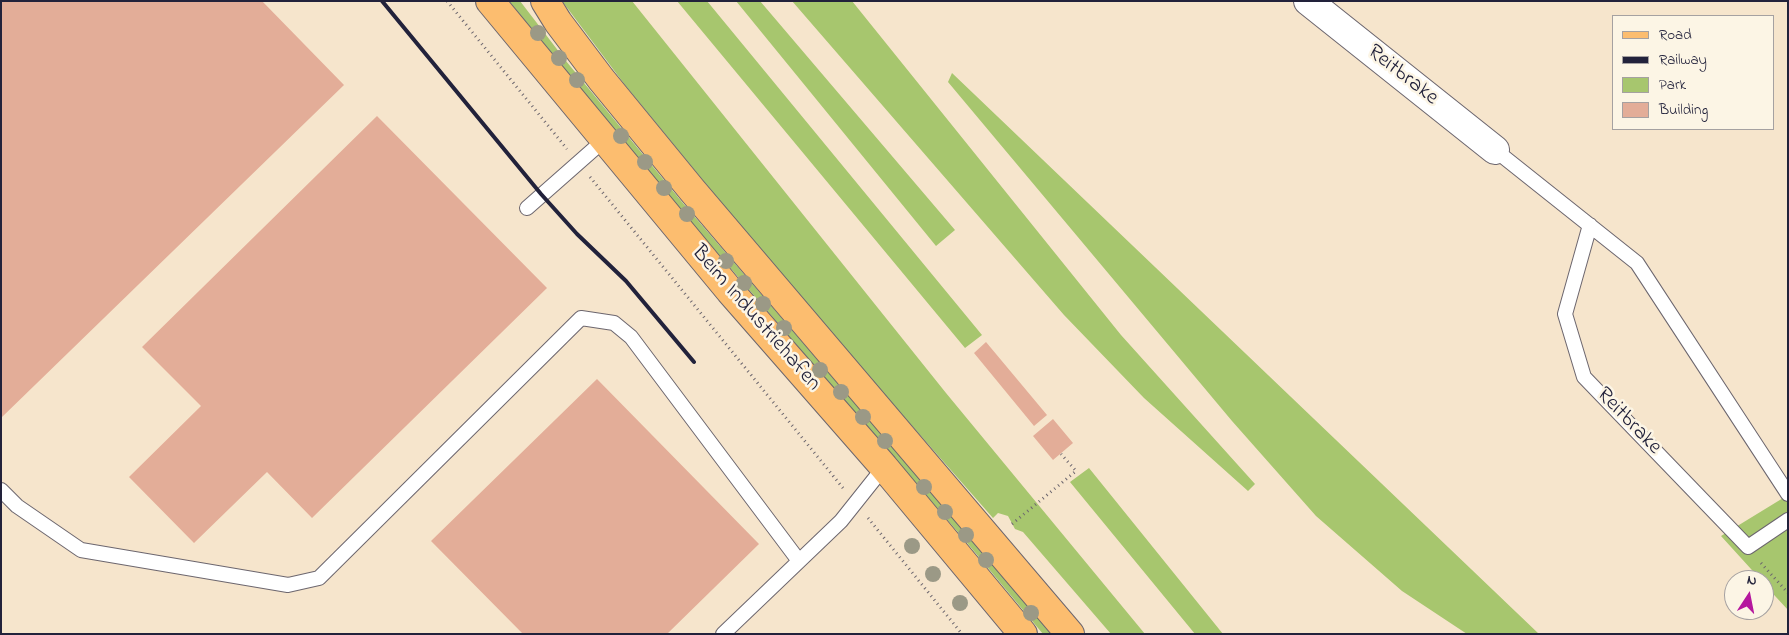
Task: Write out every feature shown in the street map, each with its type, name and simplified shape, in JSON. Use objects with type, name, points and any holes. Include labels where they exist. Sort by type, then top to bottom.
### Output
[{"type":"main road","name":"Beim Industriehafen","points":[[490,1],[603,141],[884,468],[1023,634]]},
{"type":"main road","name":"Beim Industriehafen","points":[[545,1],[595,72],[692,190],[992,540],[1070,634]]},
{"type":"street","name":"Reitbrake","points":[[1308,1],[1495,150]]},
{"type":"lane","points":[[527,208],[603,141]]},
{"type":"lane","name":"Reitbrake","points":[[1495,150],[1637,263],[1788,494]]},
{"type":"lane","name":"Reitbrake","points":[[1590,225],[1565,314],[1584,377],[1748,547]]},
{"type":"lane","points":[[1,490],[17,506],[81,550],[288,585],[319,578],[580,318],[614,323],[631,337],[798,561]]},
{"type":"lane","points":[[723,634],[841,521],[884,468]]},
{"type":"lane","points":[[1748,547],[1788,520]]},
{"type":"path","points":[[447,1],[775,404]]},
{"type":"path","points":[[1011,525],[1076,470],[1061,454]]},
{"type":"path","points":[[1748,547],[1788,593]]},
{"type":"green space","points":[[509,1],[520,1],[566,61],[682,202],[1053,634],[1043,634],[963,538],[677,206]]},
{"type":"green space","points":[[562,1],[632,1],[946,393],[1145,634],[1111,634],[1023,532],[1015,529],[1008,516],[998,513],[993,518],[848,353],[728,211],[625,85]]},
{"type":"green space","points":[[677,1],[707,1],[982,335],[965,348]]},
{"type":"green space","points":[[736,1],[760,1],[955,230],[936,246]]},
{"type":"green space","points":[[792,1],[852,1],[1121,335],[1255,484],[1248,491],[1144,398],[1064,315]]},
{"type":"green space","points":[[952,73],[1539,634],[1467,634],[1402,591],[1316,516],[1232,421],[948,82]]},
{"type":"green space","points":[[1089,468],[1223,634],[1195,634],[1070,482]]},
{"type":"green space","points":[[1788,495],[1788,610],[1774,595],[1774,570],[1752,570],[1721,536]]},
{"type":"building","points":[[1,1],[262,1],[344,85],[1,418]]},
{"type":"building","points":[[377,116],[547,288],[312,518],[267,472],[194,543],[129,477],[201,406],[142,347]]},
{"type":"building","points":[[986,342],[1047,415],[1034,426],[974,353]]},
{"type":"building","points":[[597,379],[759,544],[667,634],[523,634],[431,541]]},
{"type":"building","points":[[1053,419],[1073,443],[1053,460],[1033,436]]},
{"type":"railway","points":[[382,1],[541,194],[577,234],[626,281],[694,362]]}]
